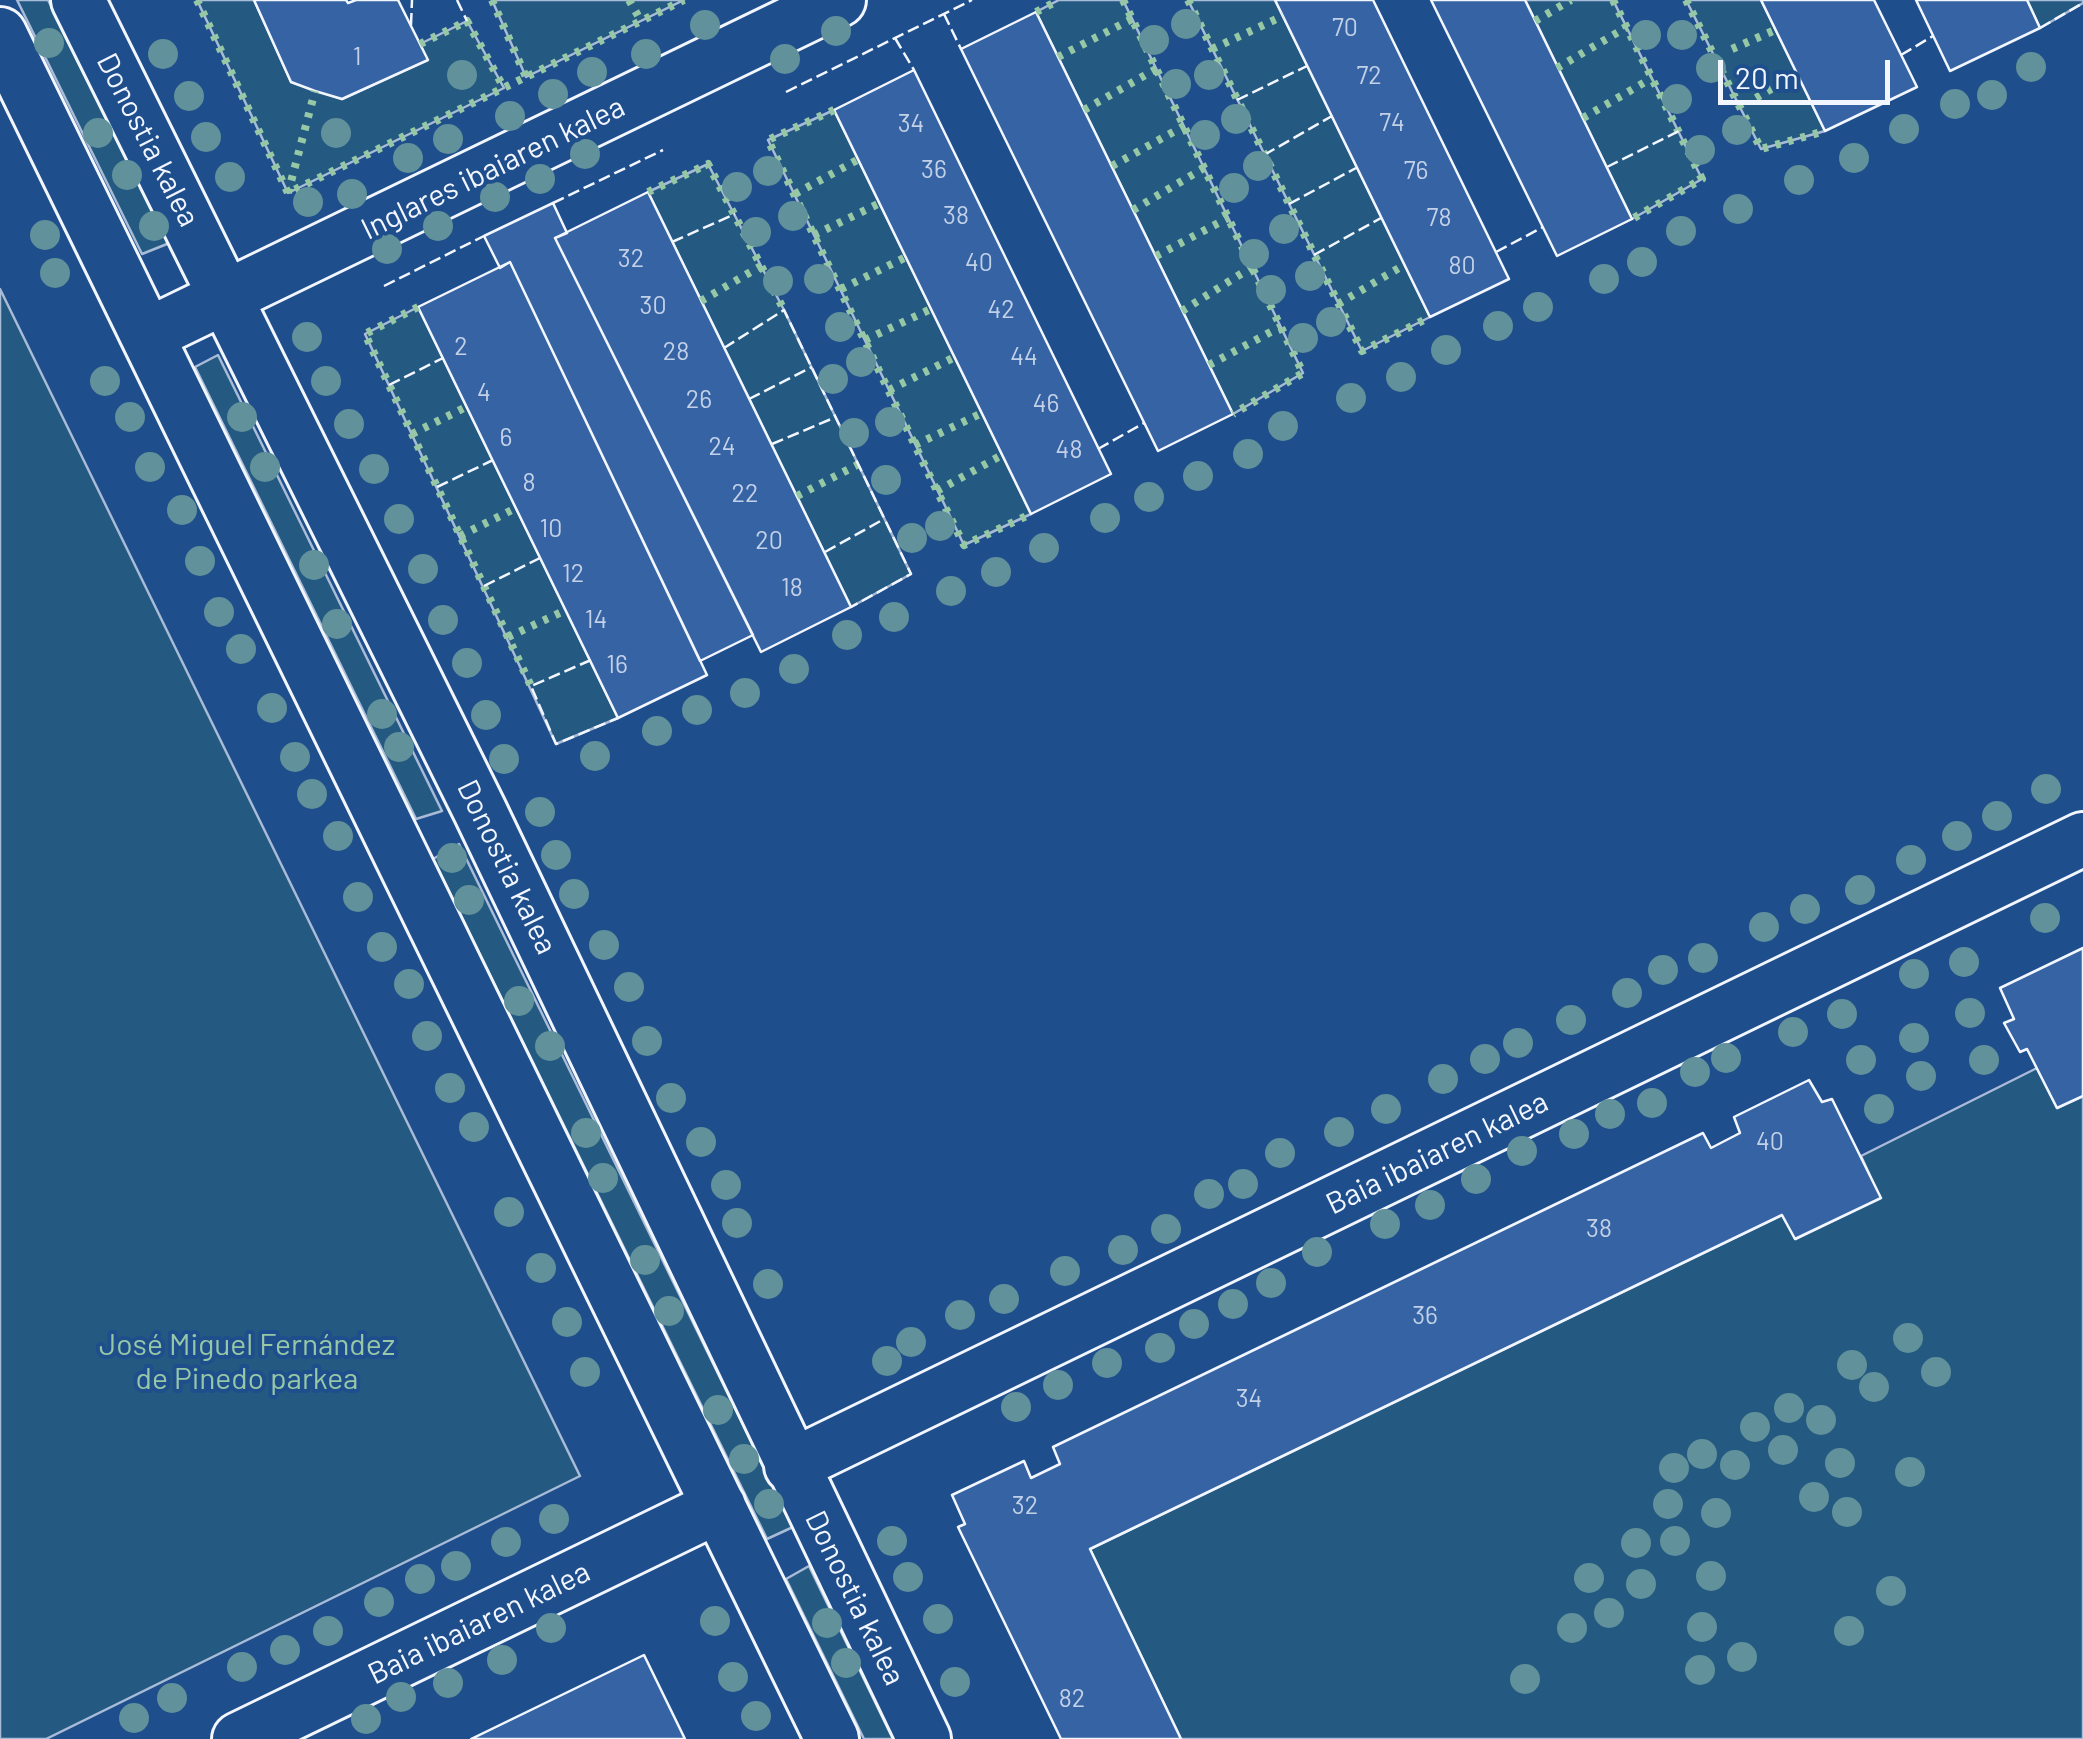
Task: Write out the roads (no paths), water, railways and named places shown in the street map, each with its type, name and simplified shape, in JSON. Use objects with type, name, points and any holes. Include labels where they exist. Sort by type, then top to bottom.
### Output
[{"type":"street","name":"Donostia kalea","points":[[78,0],[480,811],[924,1739]]},
{"type":"street","name":"Inglares ibaiaren kalea","points":[[147,335],[839,0]]},
{"type":"street","points":[[0,34],[832,1739]]},
{"type":"street","name":"Baia ibaiaren kalea","points":[[791,1466],[2083,839]]},
{"type":"street","name":"Baia ibaiaren kalea","points":[[238,1739],[719,1506]]},
{"type":"park label","name":"José Miguel Fernández de Pinedo parkea","points":[[247,1362]]}]
